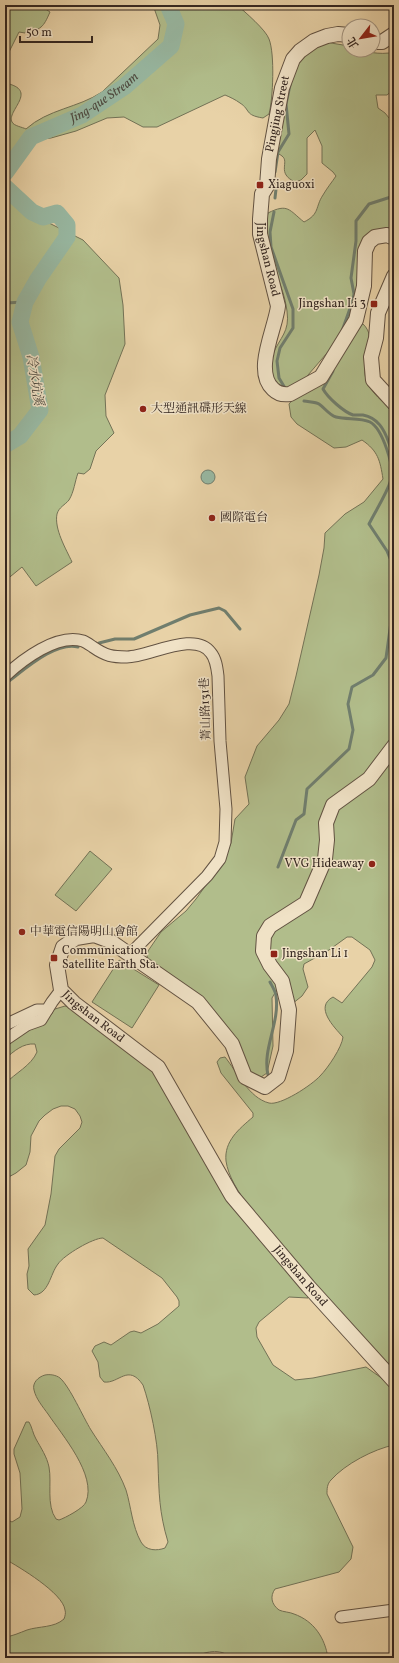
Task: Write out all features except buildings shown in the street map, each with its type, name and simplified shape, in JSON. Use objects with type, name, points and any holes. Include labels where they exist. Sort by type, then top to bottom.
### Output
[{"type":"street","name":"Pingjing Street","points":[[267,186],[269,159],[287,71],[293,59],[314,41],[327,36],[341,34]]},
{"type":"street","points":[[381,42],[394,34]]},
{"type":"street","name":"Jingshan Road","points":[[267,186],[262,194],[260,234],[278,306],[277,316],[269,336],[265,356],[266,380],[274,390],[279,393],[285,395],[290,394],[321,377],[356,320],[364,286],[365,251],[369,242],[375,237],[387,235],[394,238]]},
{"type":"street","points":[[394,276],[378,313],[376,338],[372,357],[373,380],[394,403]]},
{"type":"street","name":"菁山路131巷","points":[[5,676],[29,656],[42,648],[71,640],[83,641],[110,657],[135,657],[168,647],[192,644],[205,647],[211,652],[216,661],[223,784],[226,809],[225,842],[220,859],[207,876],[130,954]]},
{"type":"street","name":"Jingshan Road","points":[[394,746],[369,779],[333,804],[326,823],[327,840],[325,859],[306,903],[270,926],[264,936],[263,951],[270,965],[282,981],[289,1010],[286,1051],[278,1077],[265,1087],[245,1077],[232,1044],[198,1002],[110,941],[94,935],[76,938],[63,947],[57,965],[61,990],[74,1003],[158,1067],[232,1196],[308,1286],[394,1381]]},
{"type":"street","points":[[5,1040],[27,1025],[41,1020],[61,990]]},
{"type":"street","points":[[5,1025],[37,1010],[47,1010]]},
{"type":"street","points":[[340,1618],[394,1610]]},
{"type":"shaded area","points":[[5,5],[41,5],[50,12],[40,28],[36,30],[27,30],[25,33],[19,32],[5,60]]},
{"type":"shaded area","points":[[153,5],[237,5],[250,16],[267,35],[271,46],[273,76],[272,98],[269,114],[263,118],[250,114],[240,103],[225,95],[157,127],[143,127],[124,117],[107,118],[76,131],[51,138],[27,141],[5,165],[5,83],[15,86],[20,90],[21,96],[11,117],[13,123],[26,129],[44,117],[93,97],[102,92],[158,39],[160,25]]},
{"type":"shaded area","points":[[325,42],[341,45],[341,58],[381,58],[381,53],[394,52],[394,89],[387,95],[376,95],[378,108],[385,113],[394,124],[394,234],[380,231],[360,274],[354,309],[333,346],[302,382],[286,390],[278,386],[271,379],[272,357],[284,334],[288,318],[285,299],[269,250],[266,225],[268,213],[280,208],[288,209],[304,222],[313,216],[326,190],[336,176],[322,163],[322,146],[315,130],[307,138],[307,174],[301,180],[295,182],[289,179],[284,168],[284,158],[273,152],[296,60]]},
{"type":"shaded area","points":[[5,192],[23,210],[83,240],[119,278],[123,305],[125,344],[105,395],[106,416],[114,433],[96,451],[90,469],[84,474],[78,473],[71,497],[57,514],[57,526],[72,562],[36,586],[22,567],[5,581]]},
{"type":"shaded area","points":[[363,324],[369,336],[365,364],[366,379],[374,393],[394,412],[394,1374],[268,1230],[241,1196],[234,1184],[226,1161],[227,1147],[238,1131],[253,1117],[253,1113],[221,1073],[217,1062],[220,1058],[225,1057],[249,1090],[255,1096],[269,1103],[274,1103],[288,1098],[310,1084],[320,1076],[331,1063],[343,1037],[331,1023],[325,1011],[325,1006],[333,997],[342,1003],[372,967],[375,960],[370,950],[352,937],[347,937],[329,950],[304,964],[303,969],[308,987],[302,996],[292,1004],[280,992],[276,991],[272,998],[273,1046],[267,1073],[258,1079],[252,1076],[238,1048],[152,966],[147,956],[148,951],[161,932],[186,911],[224,860],[231,843],[235,819],[249,804],[245,777],[257,746],[279,720],[289,704],[319,575],[325,533],[345,514],[364,502],[383,479],[381,466],[375,452],[362,440],[346,447],[334,448],[297,424],[291,417],[289,404],[359,325]]},
{"type":"shaded area","points":[[208,470],[213,472],[215,477],[213,482],[208,484],[203,482],[201,477],[203,472]]},
{"type":"shaded area","points":[[90,851],[112,869],[76,911],[55,895]]},
{"type":"shaded area","points":[[119,960],[159,985],[132,1028],[92,1002]]},
{"type":"shaded area","points":[[65,1006],[73,1008],[154,1070],[174,1108],[309,1295],[308,1298],[289,1297],[259,1322],[256,1328],[257,1337],[273,1365],[295,1380],[313,1378],[366,1367],[380,1377],[394,1391],[394,1445],[360,1458],[344,1468],[330,1482],[328,1487],[327,1494],[353,1547],[351,1559],[339,1572],[275,1589],[272,1594],[272,1600],[276,1608],[301,1617],[313,1626],[321,1637],[328,1658],[231,1658],[222,1653],[207,1652],[193,1658],[5,1658],[5,1637],[27,1630],[56,1624],[64,1619],[65,1613],[62,1603],[57,1596],[40,1581],[5,1559],[5,1516],[12,1522],[20,1517],[22,1509],[20,1473],[14,1454],[14,1449],[26,1422],[29,1422],[48,1463],[50,1473],[50,1501],[56,1519],[62,1519],[82,1507],[86,1502],[88,1491],[87,1480],[83,1468],[69,1444],[36,1397],[34,1385],[40,1377],[45,1375],[57,1376],[68,1388],[91,1430],[115,1466],[123,1482],[138,1536],[143,1545],[152,1550],[159,1550],[165,1548],[168,1542],[160,1502],[158,1454],[155,1434],[143,1385],[138,1379],[128,1375],[109,1382],[104,1382],[100,1377],[98,1362],[92,1351],[95,1346],[104,1342],[111,1345],[130,1332],[134,1331],[141,1333],[158,1324],[179,1306],[179,1301],[162,1278],[103,1238],[86,1244],[61,1260],[55,1268],[49,1283],[39,1294],[34,1295],[28,1289],[28,1249],[45,1225],[51,1194],[55,1156],[59,1149],[80,1128],[82,1122],[75,1109],[68,1106],[61,1106],[53,1109],[39,1121],[31,1136],[30,1152],[26,1165],[5,1179],[5,1084],[31,1061],[37,1052],[35,1044],[31,1044],[15,1050],[5,1059],[5,1043],[45,1019],[55,1009]]},
{"type":"waterway","name":"Jing-que Stream","points":[[5,173],[31,137],[82,115],[124,87],[171,46],[176,24],[168,5]]},
{"type":"waterway","points":[[275,172],[278,152],[289,134],[286,104],[290,85]]},
{"type":"waterway","name":"Jing-que Stream","points":[[5,187],[32,212],[43,217],[57,213],[67,225],[67,237],[38,279],[25,302],[20,322],[31,357],[40,410],[20,436],[5,445]]},
{"type":"waterway","points":[[275,198],[276,189]]},
{"type":"waterway","points":[[342,331],[354,294],[351,278],[356,241],[356,221],[369,204],[394,196]]},
{"type":"waterway","points":[[274,212],[270,232],[271,247],[293,309],[293,328],[280,348],[277,361],[279,378],[285,388]]},
{"type":"waterway","points":[[5,303],[25,302]]},
{"type":"waterway","points":[[333,371],[323,389],[325,393],[345,411],[353,415],[368,416],[380,425],[385,433],[391,449],[391,467]]},
{"type":"waterway","points":[[304,401],[318,403],[331,415],[336,417],[366,420],[375,426],[379,432],[386,448],[392,474],[386,491],[369,524],[387,551],[394,568]]},
{"type":"waterway","points":[[99,643],[115,639],[134,639],[190,615],[219,608],[225,611],[240,629]]},
{"type":"waterway","points":[[278,867],[296,820],[304,814],[307,789],[349,749],[353,730],[348,704],[352,687],[373,675],[386,658],[391,622],[394,616]]},
{"type":"waterway","points":[[5,684],[40,658],[59,648],[69,646],[78,647]]},
{"type":"waterway","points":[[268,1075],[267,1055],[277,1006],[276,994],[270,982]]},
{"type":"place","name":"Xiaguoxi","points":[[260,185]]},
{"type":"place","name":"Jingshan Li 3","points":[[374,304]]},
{"type":"place","name":"大型通訊碟形天線","points":[[143,409]]},
{"type":"place","name":"國際電台","points":[[212,518]]},
{"type":"place","name":"VVG Hideaway","points":[[372,864]]},
{"type":"place","name":"中華電信陽明山會館","points":[[22,932]]},
{"type":"place","name":"Jingshan Li 1","points":[[274,954]]},
{"type":"place","name":"Communication Satellite Earth Sta.","points":[[54,958]]},
{"type":"water label","name":"冷水坑溪","points":[[34,380]]}]
